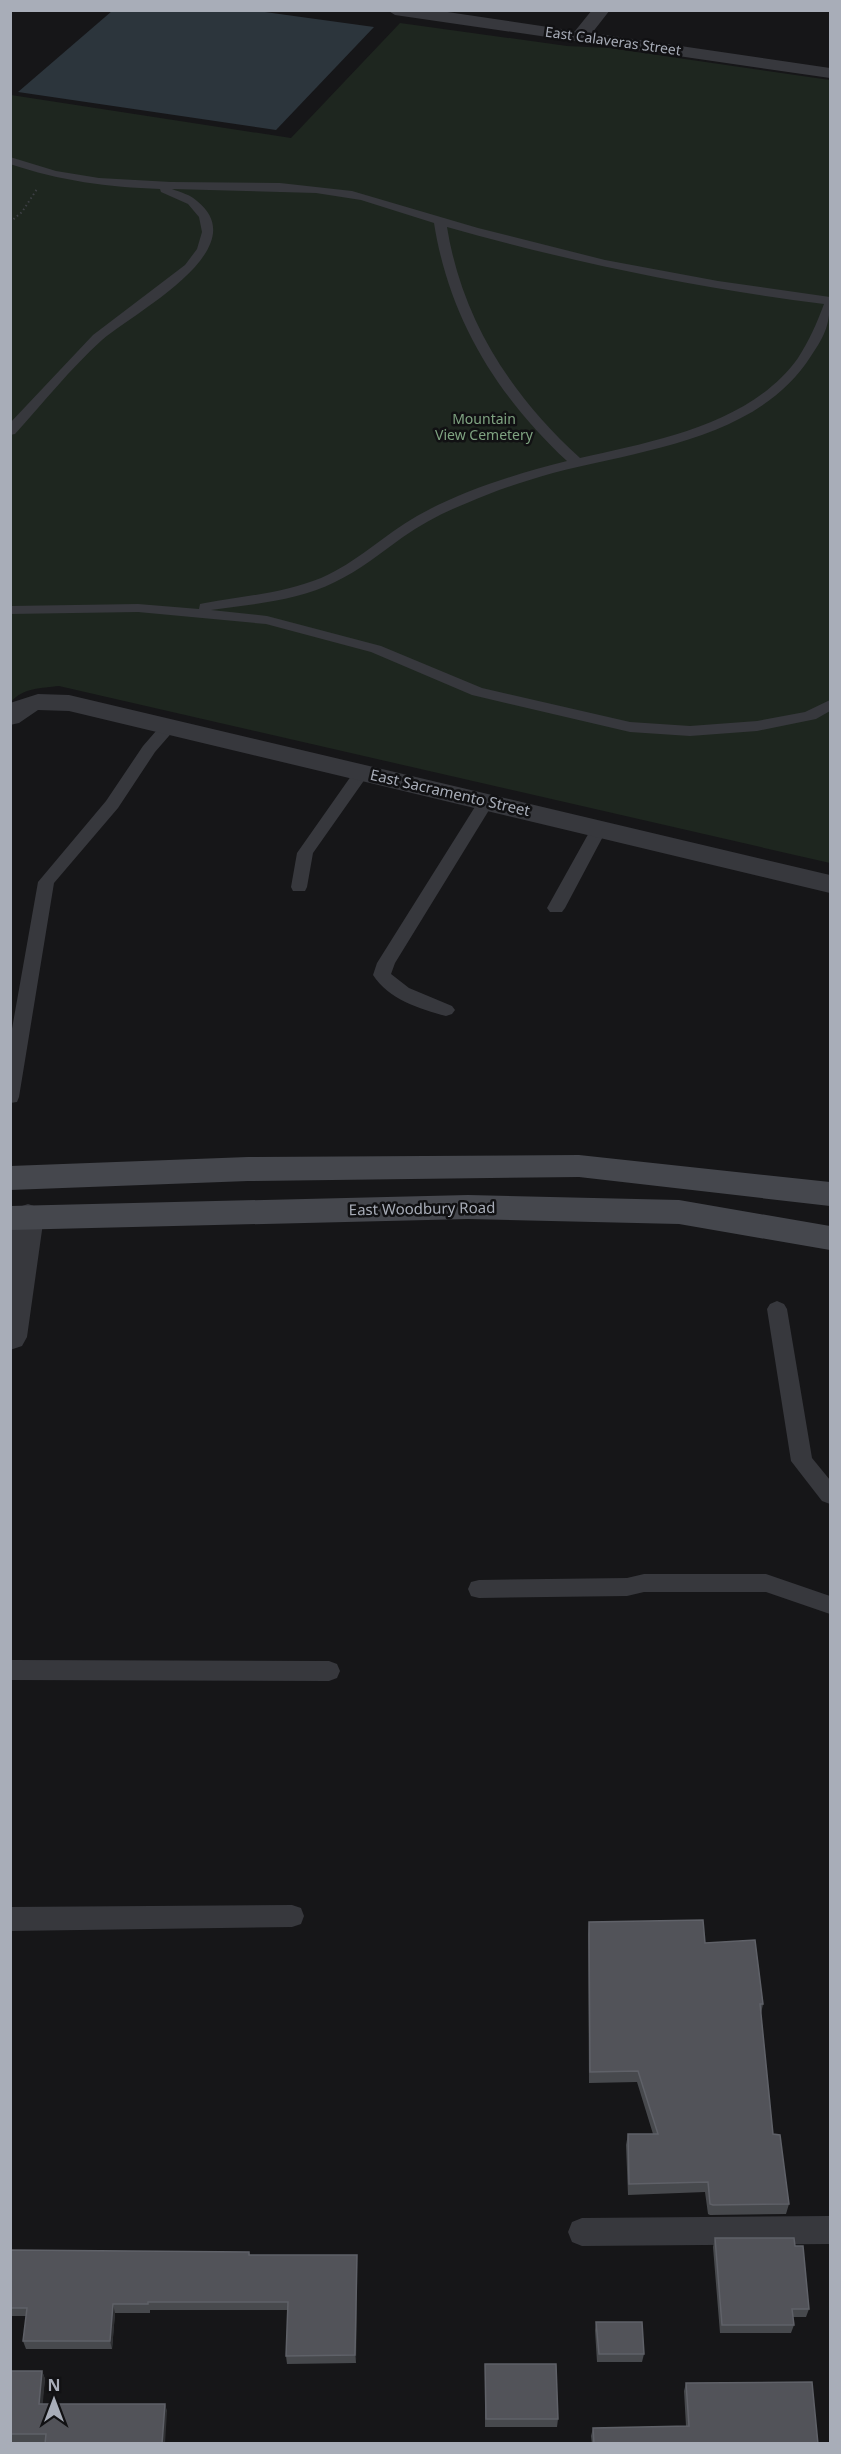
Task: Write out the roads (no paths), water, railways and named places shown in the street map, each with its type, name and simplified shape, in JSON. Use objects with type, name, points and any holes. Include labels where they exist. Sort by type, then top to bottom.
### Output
[{"type":"main road","points":[[10,1178],[248,1169],[579,1166],[831,1194]]},
{"type":"main road","name":"East Woodbury Road","points":[[19,1217],[468,1207],[679,1212],[831,1238]]},
{"type":"street","name":"East Calaveras Street","points":[[395,10],[831,73]]},
{"type":"street","points":[[580,36],[602,10]]},
{"type":"street","name":"East Sacramento Street","points":[[10,717],[32,702],[50,700],[69,703],[831,884]]},
{"type":"street","points":[[10,1337],[19,1217]]},
{"type":"lane","points":[[10,160],[44,172],[84,180],[157,186],[321,189],[390,204],[440,221],[626,268],[831,302],[821,331],[806,357],[784,381],[756,403],[714,423],[672,439],[517,480],[423,518],[362,561],[328,580],[287,593],[182,611]]},
{"type":"lane","points":[[10,431],[97,338],[189,268],[203,249],[208,232],[205,216],[192,202],[157,186]]},
{"type":"lane","points":[[440,221],[444,256],[452,285],[463,313],[480,344],[534,421],[576,463]]},
{"type":"lane","points":[[10,610],[78,607],[182,611],[267,620],[376,649],[477,692],[630,727],[690,731],[757,726],[810,716],[831,705]]},
{"type":"lane","points":[[10,1097],[46,882],[112,804],[149,749],[169,726]]},
{"type":"lane","points":[[300,887],[305,853],[362,772]]},
{"type":"lane","points":[[446,1010],[391,986],[382,975],[386,963],[486,802]]},
{"type":"lane","points":[[556,908],[599,829]]},
{"type":"lane","points":[[777,1309],[802,1461],[831,1495]]},
{"type":"lane","points":[[479,1589],[627,1587],[644,1583],[766,1583],[831,1605]]},
{"type":"lane","points":[[10,1670],[329,1671]]},
{"type":"lane","points":[[10,1919],[292,1916]]},
{"type":"lane","points":[[582,2232],[831,2230]]},
{"type":"park label","name":"Mountain View Cemetery","points":[[484,427]]}]
